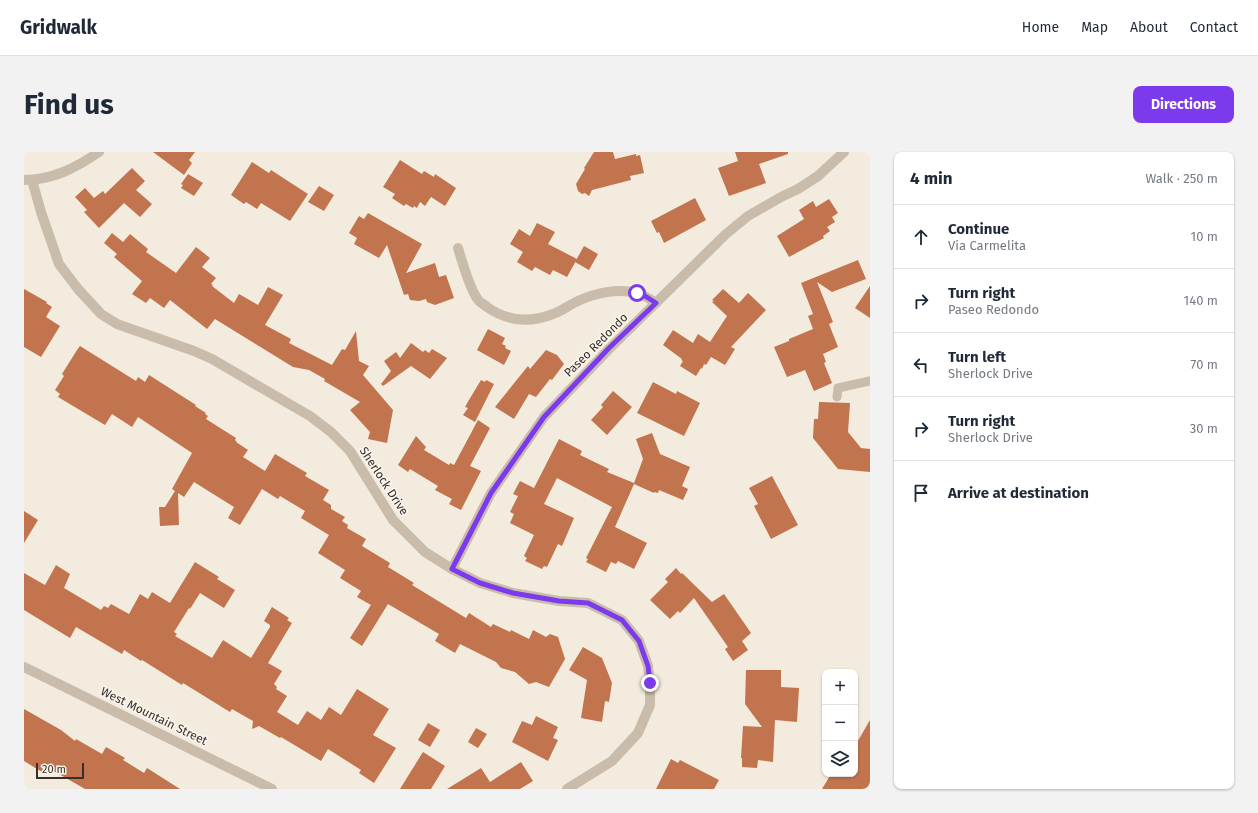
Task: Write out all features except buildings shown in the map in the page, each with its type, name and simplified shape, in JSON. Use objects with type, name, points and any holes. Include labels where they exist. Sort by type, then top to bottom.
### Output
[{"type":"street","points":[[28,180],[58,175],[73,168],[99,152]]},
{"type":"street","name":"Paseo Redondo","points":[[452,569],[491,493],[544,417],[609,348],[726,234],[748,216],[798,189],[818,176],[844,152]]},
{"type":"street","name":"Sherlock Drive","points":[[28,180],[59,264],[78,289],[101,314],[117,324],[194,351],[212,359],[310,416],[332,432],[350,451],[393,520],[425,552],[452,569],[480,583],[513,593],[559,601],[588,603],[622,620],[639,641],[648,666],[650,705],[638,733],[612,761],[567,789]]},
{"type":"street","points":[[458,248],[469,282],[479,301],[497,314],[512,319],[534,319],[553,314],[578,301],[601,293],[637,293],[656,303]]},
{"type":"street","name":"West Mountain Street","points":[[24,667],[267,788]]},
{"type":"lane","points":[[837,396],[838,388],[870,381]]},
{"type":"route","points":[[637,293],[656,303],[609,348],[544,417],[491,493],[452,569],[480,583],[513,593],[559,601],[588,603],[622,620],[639,641],[648,666],[650,683]]}]
